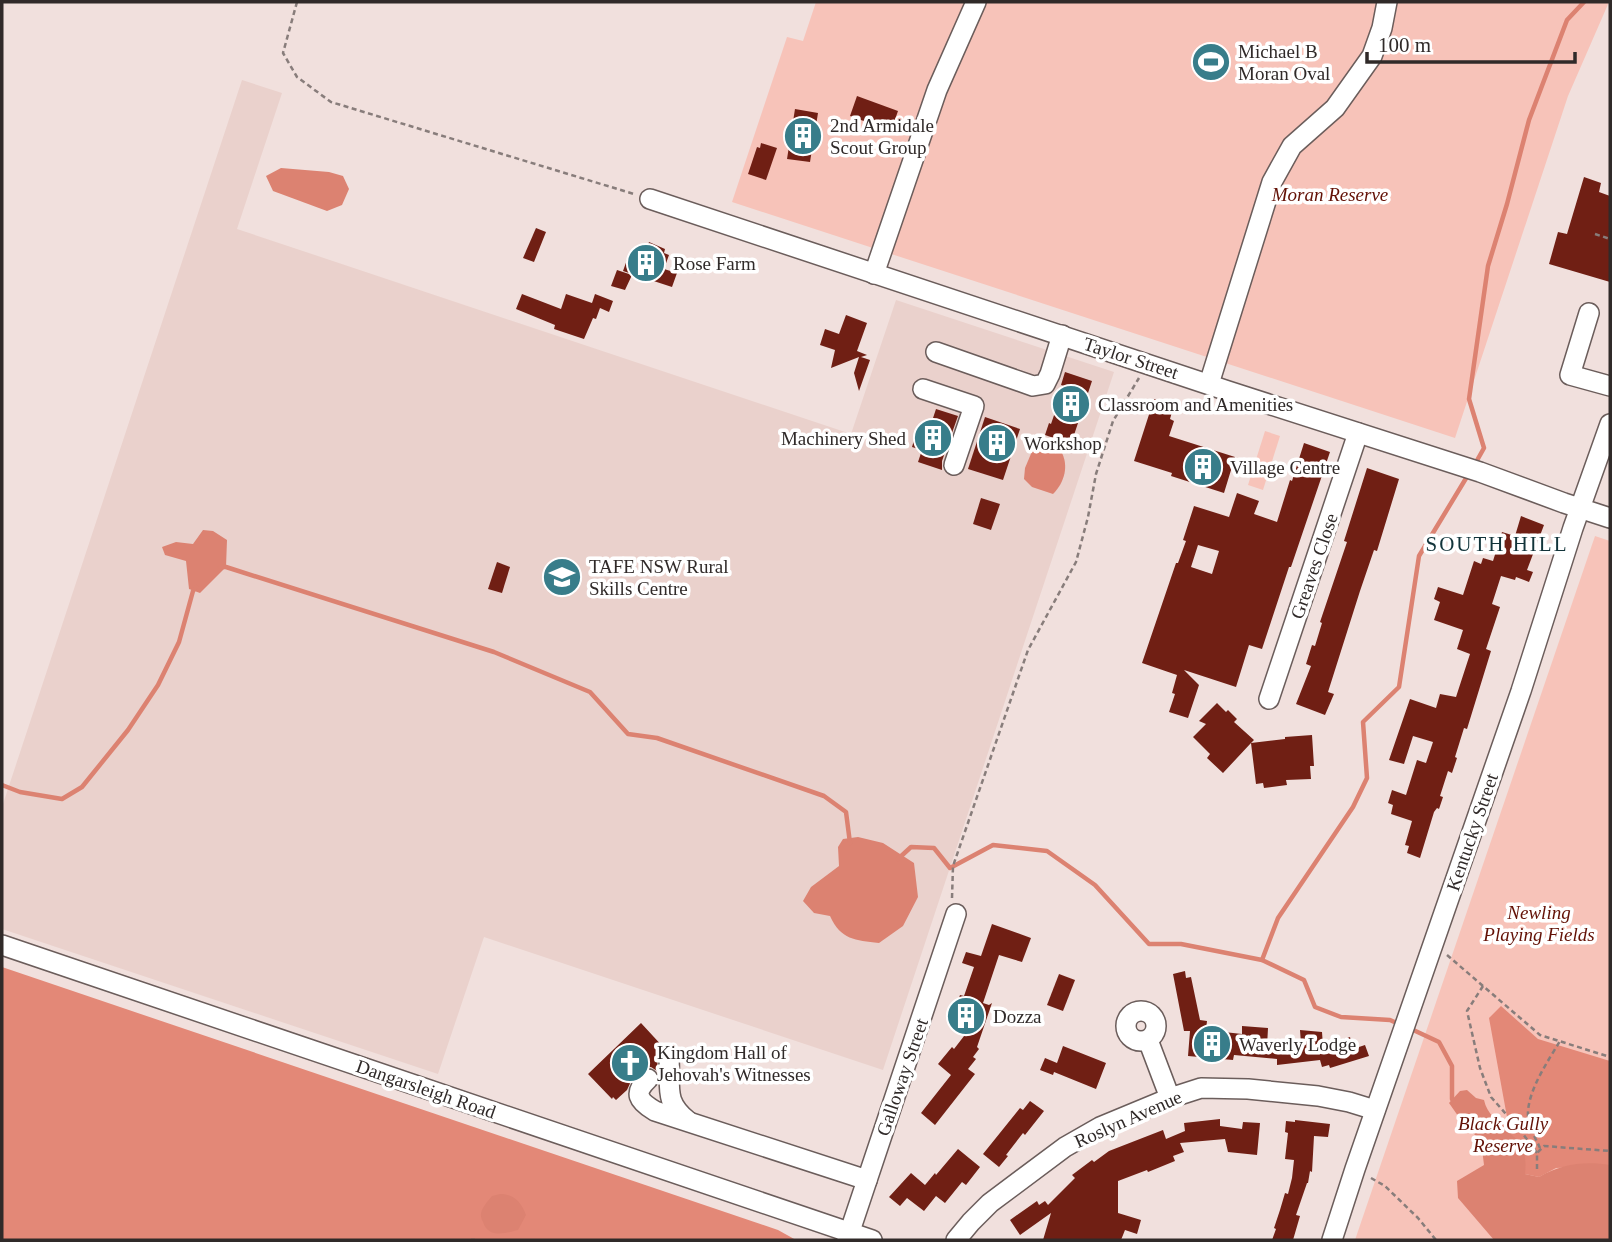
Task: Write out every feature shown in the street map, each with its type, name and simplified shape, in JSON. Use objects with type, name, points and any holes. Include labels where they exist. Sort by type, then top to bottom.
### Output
[{"type":"street","points":[[874,274],[937,90],[976,2]]},
{"type":"street","points":[[1209,384],[1272,182],[1292,146],[1335,108],[1372,56],[1382,28],[1387,2]]},
{"type":"street","name":"Taylor Street","points":[[650,199],[1480,472],[1610,518]]},
{"type":"street","points":[[1589,313],[1570,375],[1610,386]]},
{"type":"street","points":[[936,352],[1033,386],[1045,384],[1062,335]]},
{"type":"street","points":[[923,390],[974,406],[954,465]]},
{"type":"street","name":"Kentucky Street","points":[[1332,1240],[1521,691],[1579,508],[1610,424]]},
{"type":"street","name":"Greaves Close","points":[[1269,699],[1359,433]]},
{"type":"street","name":"Galloway Street","points":[[848,1237],[956,914]]},
{"type":"street","name":"Dangarsleigh Road","points":[[2,945],[848,1237],[872,1240]]},
{"type":"street","points":[[1148,1040],[1170,1098]]},
{"type":"street","points":[[668,1061],[669,1096],[680,1115],[688,1121]]},
{"type":"street","points":[[648,1079],[641,1085],[640,1099],[644,1105],[655,1111],[867,1180]]},
{"type":"street","name":"Roslyn Avenue","points":[[956,1240],[989,1203],[1065,1147],[1100,1127],[1201,1088],[1248,1088],[1328,1098],[1375,1110]]},
{"type":"path","points":[[297,2],[282,53],[297,77],[331,102],[650,199]]},
{"type":"path","points":[[1595,234],[1610,239]]},
{"type":"path","points":[[956,914],[951,902],[953,866],[1027,650],[1076,562],[1096,474],[1114,421],[1145,369]]},
{"type":"path","points":[[1444,953],[1540,1035],[1610,1056]]},
{"type":"path","points":[[1483,986],[1467,1011],[1480,1068],[1491,1097],[1537,1153]]},
{"type":"path","points":[[1540,1148],[1532,1132],[1528,1113],[1532,1094],[1560,1041]]},
{"type":"path","points":[[1537,1169],[1537,1153],[1545,1146],[1610,1151]]},
{"type":"path","points":[[1369,1177],[1385,1186],[1436,1240]]},
{"type":"shaded area","name":"TAFE NSW Rural Skills Centre","points":[[242,80],[282,93],[237,229],[851,434],[896,300],[1114,372],[883,1070],[484,937],[438,1074],[2,929],[2,807]]},
{"type":"shaded area","points":[[281,168],[329,172],[343,176],[349,189],[342,205],[327,211],[273,191],[266,176]]},
{"type":"shaded area","points":[[1044,445],[1061,451],[1065,462],[1063,479],[1053,494],[1032,487],[1024,479],[1025,468],[1033,449]]},
{"type":"shaded area","points":[[203,530],[213,531],[227,540],[226,567],[200,593],[189,589],[186,561],[165,555],[162,547],[176,542],[193,544]]},
{"type":"shaded area","points":[[858,837],[883,843],[914,863],[918,897],[903,926],[879,943],[844,934],[830,916],[814,913],[803,901],[811,887],[839,866],[838,847],[843,839]]},
{"type":"shaded area","points":[[2,967],[778,1230],[796,1240],[2,1240]]},
{"type":"shaded area","points":[[1501,1006],[1538,1039],[1610,1061],[1610,1165],[1556,1168],[1539,1177],[1525,1174],[1509,1128],[1489,1018]]},
{"type":"shaded area","points":[[1467,1090],[1476,1098],[1484,1100],[1490,1113],[1509,1128],[1520,1143],[1524,1154],[1525,1174],[1539,1177],[1573,1165],[1610,1165],[1610,1240],[1494,1240],[1458,1198],[1457,1181],[1484,1165],[1481,1141],[1463,1123],[1449,1103],[1460,1091]]},
{"type":"shaded area","points":[[500,1194],[513,1197],[524,1210],[526,1215],[518,1230],[497,1234],[485,1227],[481,1218],[482,1211],[492,1196]]},
{"type":"green space","name":"Moran Reserve","points":[[816,2],[1609,2],[1568,96],[1455,438],[732,202],[787,37],[803,41]]},
{"type":"green space","points":[[1265,431],[1280,436],[1263,490],[1248,485]]},
{"type":"green space","points":[[1595,536],[1610,541],[1610,1240],[1355,1240]]},
{"type":"building","points":[[857,96],[898,111],[891,131],[850,116]]},
{"type":"building","name":"2nd Armidale Scout Group","points":[[795,109],[818,113],[810,162],[787,159]]},
{"type":"building","name":"2nd Armidale Scout Group","points":[[761,143],[777,148],[766,180],[748,174],[757,147],[760,148]]},
{"type":"building","points":[[1584,177],[1601,183],[1599,192],[1610,196],[1610,282],[1549,264],[1558,232],[1567,234]]},
{"type":"building","points":[[536,228],[546,232],[534,262],[523,258]]},
{"type":"building","name":"Rose Farm","points":[[649,242],[665,249],[664,253],[669,255],[664,269],[677,273],[672,287],[623,271],[629,254],[643,259]]},
{"type":"building","points":[[617,270],[632,275],[625,290],[611,286]]},
{"type":"building","points":[[522,294],[561,309],[566,294],[592,303],[595,294],[613,301],[609,312],[600,308],[584,339],[554,329],[555,325],[516,309]]},
{"type":"building","points":[[846,315],[867,323],[857,351],[867,355],[861,357],[870,360],[859,391],[854,373],[859,357],[831,368],[835,350],[820,345],[825,329],[839,334]]},
{"type":"building","name":"Classroom and Amenities","points":[[1065,372],[1092,381],[1071,444],[1045,435],[1064,386],[1061,385]]},
{"type":"building","points":[[1154,399],[1174,405],[1170,419],[1174,421],[1169,436],[1235,457],[1224,493],[1134,461]]},
{"type":"building","name":"Machinery Shed","points":[[936,409],[958,416],[942,461],[942,470],[918,462],[922,450],[912,447],[918,427],[929,430]]},
{"type":"building","name":"Workshop","points":[[985,417],[1020,429],[1003,480],[968,469]]},
{"type":"building","points":[[1304,443],[1330,452],[1262,649],[1249,645],[1236,687],[1184,670],[1199,685],[1188,718],[1169,712],[1177,675],[1142,663],[1186,541],[1183,540],[1194,506],[1229,517],[1237,493],[1259,501],[1254,514],[1277,522],[1290,480],[1292,481]],"holes":[[[1198,545],[1219,551],[1212,574],[1191,567]]]},
{"type":"building","points":[[1367,468],[1399,479],[1328,692],[1334,694],[1325,715],[1296,704],[1311,666],[1306,664],[1312,645],[1315,646]]},
{"type":"building","points":[[981,498],[1000,504],[991,530],[973,524]]},
{"type":"building","points":[[1521,516],[1544,525],[1527,570],[1533,572],[1529,582],[1516,577],[1515,580],[1501,576],[1492,604],[1500,607],[1486,649],[1491,651],[1467,729],[1464,728],[1452,773],[1448,771],[1440,796],[1443,797],[1439,809],[1434,812],[1420,858],[1407,853],[1409,846],[1405,845],[1412,821],[1391,814],[1393,805],[1388,803],[1392,790],[1406,795],[1417,760],[1426,763],[1433,742],[1413,736],[1404,764],[1389,760],[1410,699],[1436,708],[1440,694],[1456,697],[1470,654],[1457,649],[1463,630],[1434,620],[1440,602],[1434,599],[1438,587],[1463,595],[1474,561],[1481,564],[1483,558],[1493,561],[1502,532],[1515,536]]},
{"type":"building","points":[[497,562],[510,567],[502,593],[488,589]]},
{"type":"building","points":[[1217,703],[1237,719],[1234,722],[1254,740],[1223,773],[1207,758],[1210,754],[1193,737],[1206,724],[1199,721]]},
{"type":"building","points":[[1312,735],[1314,766],[1310,766],[1311,779],[1286,780],[1287,785],[1264,788],[1263,783],[1256,784],[1251,743]]},
{"type":"building","points":[[992,924],[1031,938],[1022,962],[999,955],[983,1003],[992,1003],[977,1047],[979,1049],[973,1057],[976,1059],[968,1069],[975,1074],[935,1125],[921,1113],[951,1075],[938,1064],[971,1027],[952,1020],[960,995],[964,996],[974,967],[962,963],[966,952],[981,956]]},
{"type":"building","points":[[1185,971],[1186,978],[1191,977],[1200,1020],[1207,1021],[1206,1030],[1242,1034],[1242,1026],[1268,1028],[1267,1047],[1301,1044],[1300,1030],[1322,1032],[1323,1046],[1350,1037],[1353,1049],[1365,1045],[1369,1056],[1330,1068],[1329,1065],[1322,1067],[1320,1060],[1277,1065],[1277,1059],[1234,1055],[1233,1060],[1188,1056],[1190,1031],[1184,1031],[1173,974]]},
{"type":"building","points":[[1059,974],[1075,980],[1063,1011],[1047,1005]]},
{"type":"building","name":"Kingdom Hall of Jehovah's Witnesses","points":[[641,1023],[665,1049],[658,1055],[657,1071],[651,1067],[644,1068],[633,1077],[627,1090],[616,1100],[613,1097],[612,1099],[588,1074]]},
{"type":"building","points":[[1063,1046],[1106,1063],[1096,1089],[1054,1072],[1053,1075],[1040,1070],[1045,1058],[1057,1063]]},
{"type":"building","points":[[1030,1101],[1044,1111],[1025,1135],[1023,1133],[999,1167],[983,1154],[1020,1108],[1023,1110]]},
{"type":"building","points":[[1220,1119],[1220,1126],[1242,1129],[1243,1122],[1260,1123],[1257,1155],[1228,1152],[1225,1139],[1180,1143],[1184,1152],[1173,1156],[1175,1161],[1118,1181],[1118,1213],[1141,1220],[1137,1234],[1125,1230],[1121,1240],[1043,1240],[1051,1213],[1020,1235],[1010,1220],[1037,1201],[1039,1205],[1045,1201],[1048,1205],[1075,1178],[1072,1175],[1109,1151],[1163,1130],[1166,1139],[1185,1131],[1184,1123]]},
{"type":"building","points":[[1286,1121],[1330,1124],[1328,1137],[1314,1136],[1312,1172],[1310,1171],[1296,1215],[1300,1216],[1293,1240],[1272,1240],[1292,1178],[1294,1160],[1285,1159],[1288,1133],[1285,1132]]},
{"type":"building","points":[[958,1149],[980,1167],[966,1185],[962,1182],[945,1203],[936,1196],[924,1211],[907,1198],[900,1206],[889,1197],[911,1173],[925,1185]]},
{"type":"waterway","points":[[1475,464],[1484,448],[1469,399],[1488,266],[1529,120],[1567,20],[1584,2]]},
{"type":"waterway","points":[[1262,960],[1278,918],[1353,807],[1367,778],[1363,722],[1399,687],[1419,556],[1468,475]]},
{"type":"waterway","points":[[220,567],[494,652],[590,692],[628,734],[657,738],[824,796],[846,812],[850,843]]},
{"type":"waterway","points":[[2,785],[20,792],[62,799],[82,787],[128,730],[158,685],[179,642],[196,587]]},
{"type":"waterway","points":[[898,859],[911,847],[934,848],[950,868],[993,845],[1047,851],[1095,885],[1149,944],[1181,944],[1262,960],[1304,980],[1315,1007],[1341,1017],[1390,1020],[1401,1025]]},
{"type":"waterway","points":[[1409,1028],[1439,1042],[1452,1066],[1452,1099],[1455,1104]]},
{"type":"place","name":"Michael B Moran Oval","points":[[1211,62]]},
{"type":"place","name":"2nd Armidale Scout Group","points":[[803,136]]},
{"type":"place","name":"Rose Farm","points":[[646,263]]},
{"type":"place","name":"Classroom and Amenities","points":[[1071,404]]},
{"type":"place","name":"Machinery Shed","points":[[933,438]]},
{"type":"place","name":"Workshop","points":[[997,443]]},
{"type":"place","name":"Village Centre","points":[[1203,467]]},
{"type":"place","name":"TAFE NSW Rural Skills Centre","points":[[562,577]]},
{"type":"place","name":"Dozza","points":[[966,1016]]},
{"type":"place","name":"Waverly Lodge","points":[[1212,1044]]},
{"type":"place","name":"Kingdom Hall of Jehovah's Witnesses","points":[[630,1063]]},
{"type":"district","name":"SOUTH HILL","points":[[1497,544]]},
{"type":"park label","name":"Newling Playing Fields","points":[[1539,923]]},
{"type":"park label","name":"Black Gully Reserve","points":[[1503,1134]]}]
